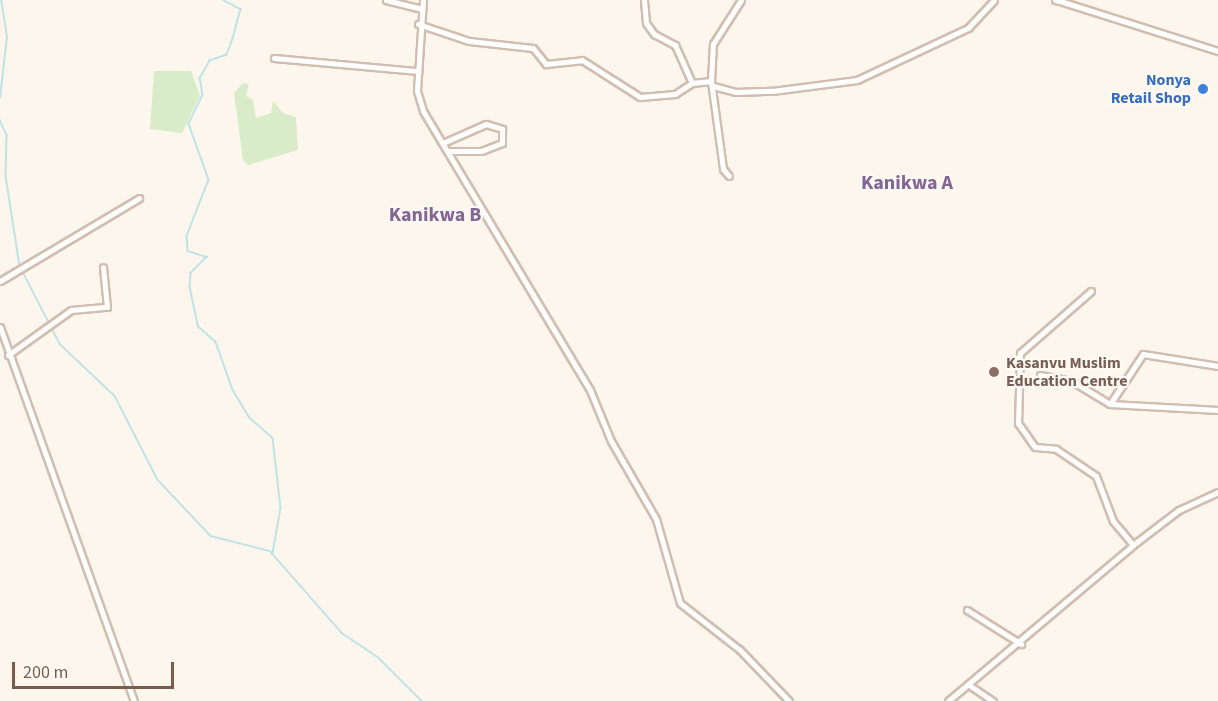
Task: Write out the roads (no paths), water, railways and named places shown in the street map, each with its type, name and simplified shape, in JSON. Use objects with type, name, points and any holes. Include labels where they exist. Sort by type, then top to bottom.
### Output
[{"type":"street","points":[[386,0],[422,9]]},
{"type":"street","points":[[423,0],[418,24],[420,103],[590,390],[611,441],[656,519],[680,603],[740,650],[789,701]]},
{"type":"street","points":[[644,0],[646,23],[654,34],[675,45],[693,83]]},
{"type":"street","points":[[729,176],[715,124],[712,83],[713,44],[741,0]]},
{"type":"street","points":[[418,24],[469,42],[533,48],[540,62],[582,60],[640,97],[675,94],[693,83],[712,83],[735,92],[772,91],[856,80],[968,28],[994,0]]},
{"type":"street","points":[[1058,1],[1218,51]]},
{"type":"street","points":[[274,58],[418,70]]},
{"type":"street","points":[[444,142],[486,124],[502,129],[502,143],[481,151],[449,151]]},
{"type":"street","points":[[0,281],[139,198]]},
{"type":"street","points":[[8,355],[42,328],[82,305],[107,307],[103,267]]},
{"type":"street","points":[[1091,291],[1020,353],[1018,423],[1035,447],[1056,449],[1096,476],[1113,520],[1133,544]]},
{"type":"street","points":[[0,327],[8,355],[134,701]]},
{"type":"street","points":[[1110,404],[1143,354],[1218,366]]},
{"type":"street","points":[[1040,375],[1071,381],[1110,404],[1218,410]]},
{"type":"street","points":[[948,701],[1021,644],[1133,544],[1179,510],[1218,492]]},
{"type":"street","points":[[967,610],[1021,644]]},
{"type":"street","points":[[969,685],[993,701]]},
{"type":"waterway","points":[[0,98],[7,37],[1,0]]},
{"type":"waterway","points":[[223,0],[241,9],[233,39],[227,55],[210,61],[200,78],[203,95],[189,124],[209,180],[187,236],[188,251],[207,257],[191,273],[190,287],[198,326],[216,342],[233,390],[250,418],[273,438],[281,508],[273,554]]},
{"type":"waterway","points":[[0,120],[7,135],[6,176],[20,266]]},
{"type":"waterway","points":[[22,270],[60,344],[115,396],[158,480],[211,536],[270,551],[342,633],[379,658],[422,701]]},
{"type":"place","name":"Nonya Retail Shop","points":[[1203,89]]},
{"type":"place","name":"Kasanvu Muslim Education Centre","points":[[994,372]]},
{"type":"district","name":"Kanikwa A","points":[[907,183]]},
{"type":"district","name":"Kanikwa B","points":[[435,215]]}]
